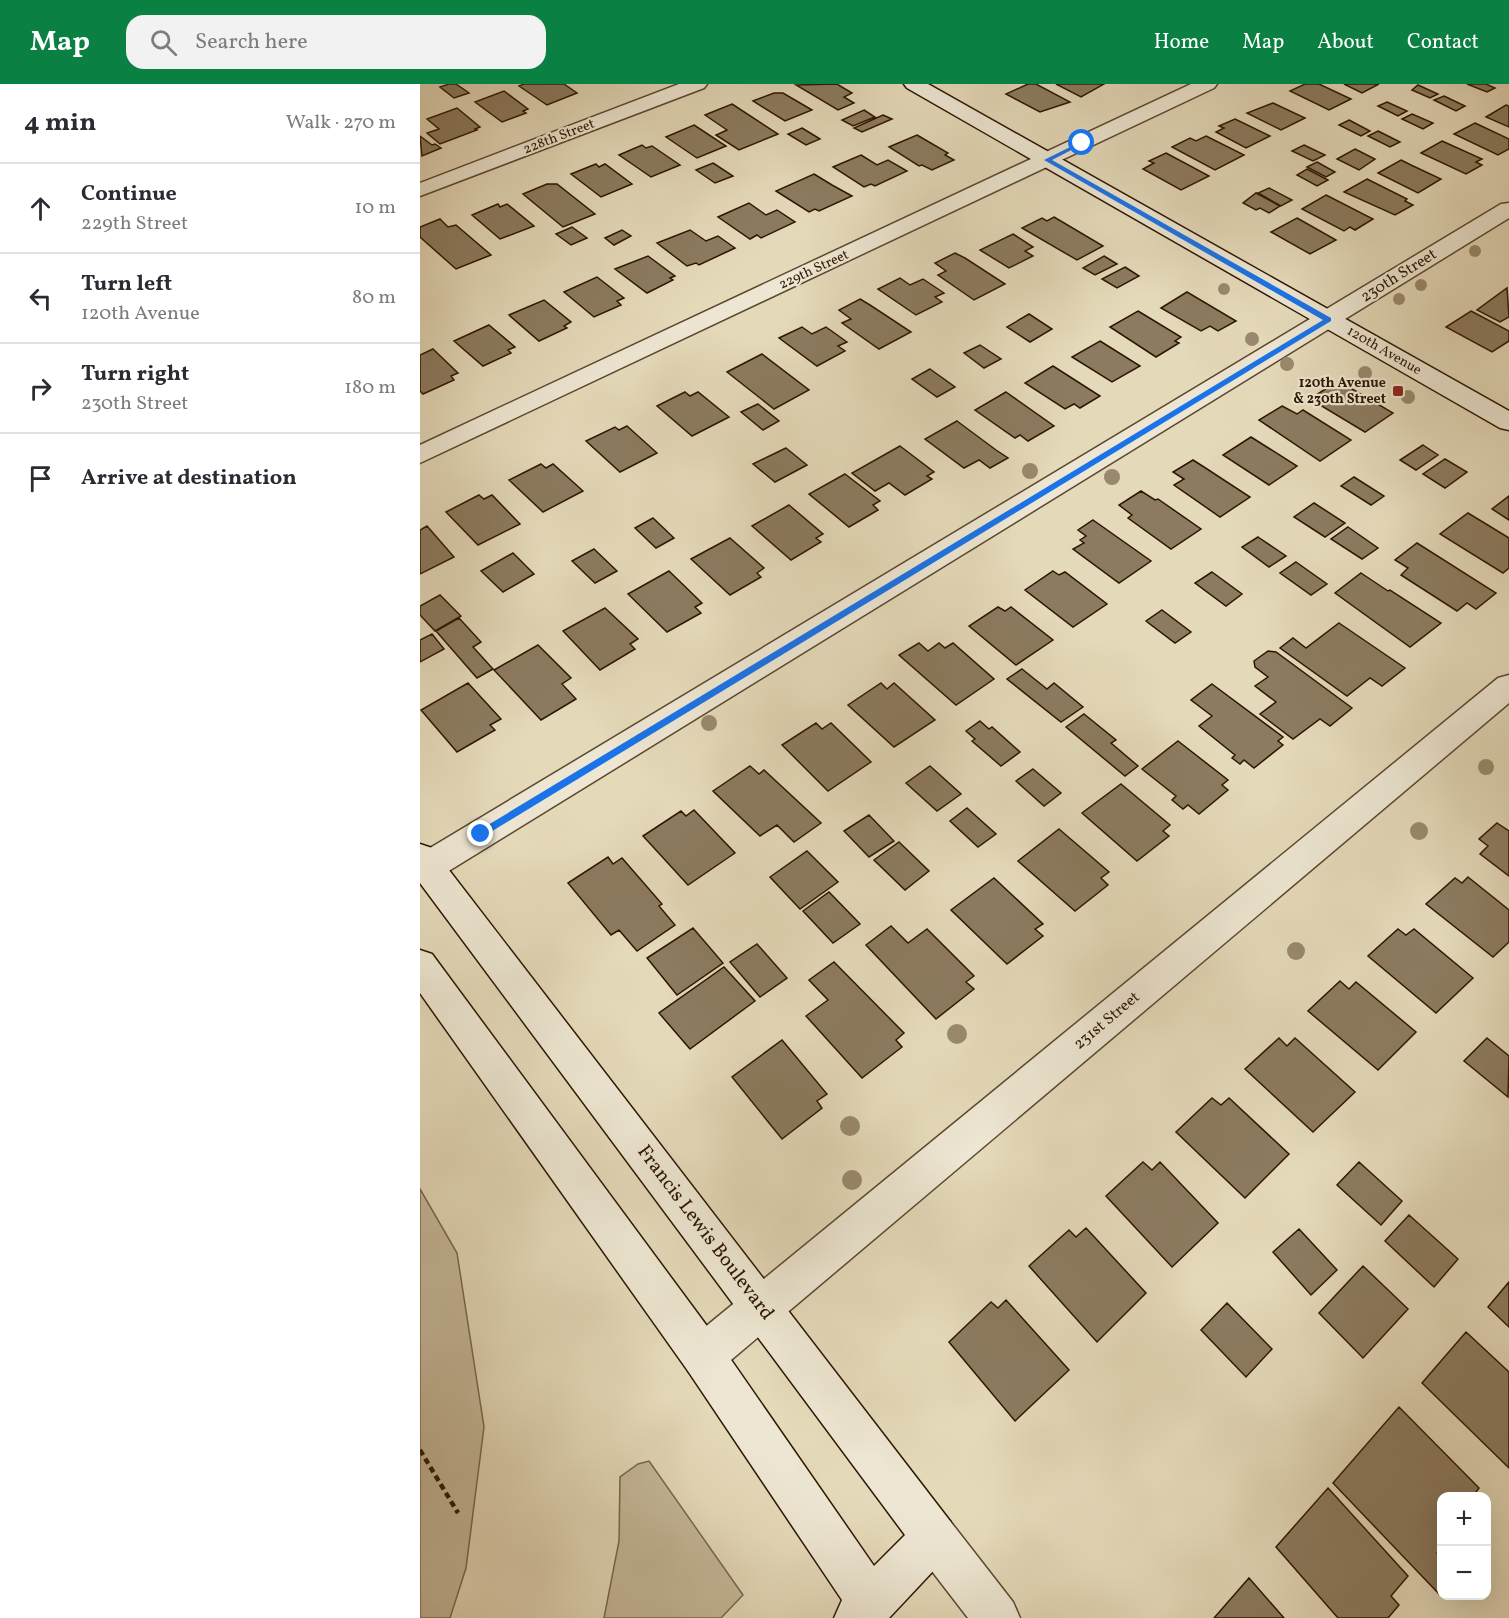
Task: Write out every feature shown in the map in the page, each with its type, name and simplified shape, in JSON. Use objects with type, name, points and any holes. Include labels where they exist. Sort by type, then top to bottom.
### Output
[{"type":"street","name":"228th Street","points":[[420,190],[697,84]]},
{"type":"street","name":"120th Avenue","points":[[914,84],[1509,422]]},
{"type":"street","name":"229th Street","points":[[420,455],[1207,84]]},
{"type":"street","name":"230th Street","points":[[424,862],[1509,209]]},
{"type":"street","name":"231st Street","points":[[703,1356],[1509,686]]},
{"type":"street","name":"Francis Lewis Boulevard","points":[[424,862],[997,1618]]},
{"type":"street","points":[[420,965],[703,1356],[870,1613],[934,1537]]},
{"type":"path","points":[[420,1450],[458,1513]]},
{"type":"shaded area","points":[[420,1189],[457,1253],[484,1427],[466,1568],[450,1618],[420,1618]]},
{"type":"shaded area","points":[[649,1461],[743,1595],[721,1618],[604,1618],[619,1541],[620,1477],[638,1464]]},
{"type":"building","points":[[456,84],[469,93],[454,98],[440,87]]},
{"type":"building","points":[[564,84],[577,93],[547,105],[519,86]]},
{"type":"building","points":[[837,84],[852,93],[844,97],[854,103],[838,110],[796,85]]},
{"type":"building","points":[[1028,84],[1036,84],[1070,102],[1040,112],[1006,94]]},
{"type":"building","points":[[1056,84],[1104,84],[1081,97]]},
{"type":"building","points":[[1305,84],[1319,84],[1351,99],[1329,110],[1290,91]]},
{"type":"building","points":[[1344,84],[1379,84],[1362,93]]},
{"type":"building","points":[[1467,84],[1486,84],[1495,88],[1487,92]]},
{"type":"building","points":[[1418,85],[1438,94],[1430,98],[1412,90]]},
{"type":"building","points":[[504,91],[528,109],[523,111],[526,113],[502,122],[475,102]]},
{"type":"building","points":[[774,93],[783,93],[812,110],[785,121],[753,101]]},
{"type":"building","points":[[1444,96],[1465,106],[1456,111],[1434,100]]},
{"type":"building","points":[[1387,102],[1407,111],[1398,116],[1378,106]]},
{"type":"building","points":[[1273,103],[1305,118],[1281,130],[1247,113]]},
{"type":"building","points":[[732,104],[778,134],[739,150],[716,135],[727,130],[705,115]]},
{"type":"building","points":[[1506,105],[1509,106],[1509,127],[1486,117]]},
{"type":"building","points":[[457,108],[480,127],[440,144],[427,133],[439,129],[427,119]]},
{"type":"building","points":[[864,110],[875,117],[853,126],[842,120]]},
{"type":"building","points":[[1412,114],[1433,123],[1423,129],[1402,119]]},
{"type":"building","points":[[883,115],[892,119],[862,132],[854,128]]},
{"type":"building","points":[[1235,119],[1270,136],[1246,148],[1216,132],[1224,128],[1219,126]]},
{"type":"building","points":[[1349,120],[1370,131],[1361,136],[1339,125]]},
{"type":"building","points":[[1475,123],[1509,139],[1509,149],[1498,155],[1454,134]]},
{"type":"building","points":[[694,125],[726,146],[697,158],[666,137]]},
{"type":"building","points":[[802,128],[820,139],[806,145],[788,134]]},
{"type":"building","points":[[1378,131],[1400,142],[1390,147],[1368,136]]},
{"type":"building","points":[[917,135],[948,153],[945,155],[954,160],[932,170],[922,165],[919,166],[889,147]]},
{"type":"building","points":[[420,136],[432,145],[435,144],[441,148],[422,156]]},
{"type":"building","points":[[1206,136],[1244,155],[1215,170],[1172,147],[1190,138],[1196,141]]},
{"type":"building","points":[[1442,141],[1482,159],[1476,162],[1482,165],[1466,174],[1421,153]]},
{"type":"building","points":[[642,145],[646,148],[652,146],[680,165],[651,177],[619,155]]},
{"type":"building","points":[[1304,145],[1325,155],[1313,161],[1292,151]]},
{"type":"building","points":[[1355,149],[1375,159],[1359,170],[1337,159]]},
{"type":"building","points":[[1166,153],[1209,176],[1181,190],[1143,169],[1154,163],[1149,161]]},
{"type":"building","points":[[861,155],[877,165],[888,160],[907,171],[875,186],[871,184],[864,187],[833,167]]},
{"type":"building","points":[[1401,160],[1441,179],[1418,193],[1378,173]]},
{"type":"building","points":[[1317,162],[1335,172],[1326,177],[1307,167]]},
{"type":"building","points":[[713,163],[733,176],[715,183],[696,170]]},
{"type":"building","points":[[596,164],[599,167],[605,164],[632,184],[601,197],[571,174]]},
{"type":"building","points":[[1307,169],[1328,180],[1317,186],[1297,175]]},
{"type":"building","points":[[814,174],[852,196],[819,211],[815,209],[809,212],[776,191]]},
{"type":"building","points":[[1367,179],[1407,199],[1405,201],[1413,205],[1395,215],[1344,192]]},
{"type":"building","points":[[547,184],[557,184],[595,214],[563,227],[523,194]]},
{"type":"building","points":[[1269,188],[1292,200],[1281,206],[1258,193]]},
{"type":"building","points":[[1256,193],[1280,206],[1269,213],[1260,208],[1256,210],[1243,203]]},
{"type":"building","points":[[1326,195],[1373,219],[1355,230],[1350,227],[1344,231],[1302,209]]},
{"type":"building","points":[[749,203],[766,215],[777,210],[795,222],[761,238],[757,235],[750,239],[718,217]]},
{"type":"building","points":[[498,204],[500,207],[507,204],[534,226],[500,239],[472,215]]},
{"type":"building","points":[[1054,217],[1103,246],[1077,260],[1022,228],[1042,218],[1047,221]]},
{"type":"building","points":[[1297,218],[1336,240],[1310,254],[1271,232]]},
{"type":"building","points":[[440,219],[448,227],[456,225],[491,255],[456,269],[420,237],[420,227]]},
{"type":"building","points":[[572,227],[587,238],[571,245],[556,234]]},
{"type":"building","points":[[622,230],[631,236],[614,245],[605,238]]},
{"type":"building","points":[[690,230],[706,241],[718,236],[735,248],[699,265],[696,263],[687,266],[657,243]]},
{"type":"building","points":[[1013,234],[1033,247],[1025,251],[1033,256],[1009,268],[980,250]]},
{"type":"building","points":[[955,253],[1005,284],[974,300],[938,275],[946,271],[935,263]]},
{"type":"building","points":[[648,256],[675,276],[670,278],[673,280],[647,293],[615,269]]},
{"type":"building","points":[[1104,256],[1117,264],[1095,275],[1083,268]]},
{"type":"building","points":[[1125,267],[1139,276],[1117,288],[1102,279]]},
{"type":"building","points":[[597,277],[624,298],[617,301],[621,305],[594,317],[564,292]]},
{"type":"building","points":[[900,278],[910,285],[923,279],[944,293],[935,297],[942,302],[916,315],[878,289]]},
{"type":"building","points":[[1507,288],[1509,317],[1500,322],[1477,310]]},
{"type":"building","points":[[1187,292],[1236,321],[1218,331],[1210,326],[1201,331],[1161,308]]},
{"type":"building","points":[[860,299],[911,332],[879,349],[842,323],[851,319],[839,310]]},
{"type":"building","points":[[544,300],[571,322],[564,326],[567,328],[539,341],[509,315]]},
{"type":"building","points":[[1138,311],[1181,337],[1175,341],[1179,343],[1156,357],[1110,327]]},
{"type":"building","points":[[1471,311],[1509,331],[1509,341],[1492,352],[1446,327]]},
{"type":"building","points":[[1029,314],[1052,329],[1030,342],[1007,327]]},
{"type":"building","points":[[489,325],[515,347],[508,350],[511,353],[483,366],[454,341]]},
{"type":"building","points":[[802,327],[812,334],[826,327],[847,342],[838,346],[845,351],[817,366],[779,338]]},
{"type":"building","points":[[1100,341],[1140,366],[1112,382],[1072,357]]},
{"type":"building","points":[[980,345],[1001,359],[984,368],[964,353]]},
{"type":"building","points":[[433,349],[458,373],[451,376],[454,380],[423,394],[420,391],[420,355]]},
{"type":"building","points":[[762,354],[809,390],[774,409],[727,372]]},
{"type":"building","points":[[1053,366],[1100,396],[1080,408],[1074,404],[1065,409],[1025,383]]},
{"type":"building","points":[[930,369],[955,387],[937,397],[912,379]]},
{"type":"building","points":[[1333,384],[1338,387],[1344,384],[1393,413],[1365,432],[1310,399]]},
{"type":"building","points":[[685,392],[690,396],[698,392],[729,417],[692,436],[657,406]]},
{"type":"building","points":[[1006,392],[1054,426],[1028,441],[1020,435],[1015,438],[975,410]]},
{"type":"building","points":[[758,404],[779,421],[763,430],[741,412]]},
{"type":"building","points":[[1282,406],[1297,414],[1303,410],[1351,440],[1320,461],[1259,420]]},
{"type":"building","points":[[957,421],[1008,458],[990,468],[979,460],[964,468],[925,439]]},
{"type":"building","points":[[627,426],[657,453],[620,472],[586,441],[615,427],[619,430]]},
{"type":"building","points":[[1251,437],[1297,466],[1269,485],[1223,455]]},
{"type":"building","points":[[1423,445],[1438,455],[1416,470],[1400,460]]},
{"type":"building","points":[[900,446],[934,472],[927,476],[932,479],[905,495],[889,483],[875,491],[852,473]]},
{"type":"building","points":[[786,448],[807,465],[775,482],[753,464]]},
{"type":"building","points":[[1445,459],[1467,472],[1445,488],[1423,474]]},
{"type":"building","points":[[1193,460],[1250,497],[1220,517],[1174,485],[1184,479],[1173,472]]},
{"type":"building","points":[[541,464],[546,468],[553,464],[583,491],[543,512],[509,480]]},
{"type":"building","points":[[845,474],[880,501],[873,505],[878,510],[849,527],[809,494]]},
{"type":"building","points":[[1354,477],[1384,496],[1371,505],[1341,486]]},
{"type":"building","points":[[1141,491],[1155,500],[1158,499],[1201,529],[1171,549],[1128,518],[1132,515],[1119,505]]},
{"type":"building","points":[[479,495],[484,499],[492,495],[520,524],[478,545],[446,512]]},
{"type":"building","points":[[1509,496],[1509,520],[1492,509]]},
{"type":"building","points":[[1314,503],[1345,523],[1325,537],[1294,517]]},
{"type":"building","points":[[789,505],[823,534],[816,538],[821,542],[791,560],[752,526]]},
{"type":"building","points":[[1468,513],[1509,538],[1509,568],[1503,573],[1440,534]]},
{"type":"building","points":[[653,518],[674,538],[656,548],[635,528]]},
{"type":"building","points":[[1093,520],[1151,561],[1119,583],[1073,549],[1084,543],[1080,540],[1086,536],[1078,530]]},
{"type":"building","points":[[427,526],[454,557],[420,574],[420,530]]},
{"type":"building","points":[[1348,527],[1378,548],[1362,559],[1331,539]]},
{"type":"building","points":[[1258,537],[1286,556],[1269,567],[1242,547]]},
{"type":"building","points":[[730,538],[764,568],[757,573],[761,577],[730,595],[691,559]]},
{"type":"building","points":[[1417,543],[1496,593],[1476,609],[1467,603],[1457,611],[1401,575],[1408,568],[1395,560]]},
{"type":"building","points":[[594,549],[617,571],[595,583],[572,561]]},
{"type":"building","points":[[513,553],[534,574],[503,592],[481,571]]},
{"type":"building","points":[[1296,562],[1327,584],[1311,595],[1280,573]]},
{"type":"building","points":[[669,571],[702,603],[695,607],[701,613],[667,632],[628,594]]},
{"type":"building","points":[[1053,571],[1059,575],[1065,572],[1107,604],[1073,627],[1025,590]]},
{"type":"building","points":[[1212,572],[1242,594],[1226,606],[1195,583]]},
{"type":"building","points":[[1361,573],[1441,623],[1410,647],[1335,593]]},
{"type":"building","points":[[440,595],[461,616],[435,631],[420,615],[420,606]]},
{"type":"building","points":[[998,607],[1005,611],[1011,607],[1053,640],[1016,665],[969,626]]},
{"type":"building","points":[[605,608],[638,639],[630,644],[635,649],[600,670],[563,631]]},
{"type":"building","points":[[1162,610],[1191,632],[1175,643],[1146,621]]},
{"type":"building","points":[[459,618],[481,642],[473,647],[493,669],[477,678],[436,631]]},
{"type":"building","points":[[1339,623],[1405,668],[1382,686],[1370,678],[1347,696],[1280,648],[1293,638],[1306,648]]},
{"type":"building","points":[[432,634],[444,649],[420,662],[420,640]]},
{"type":"building","points":[[919,643],[928,651],[939,643],[945,648],[953,643],[994,679],[956,705],[899,655]]},
{"type":"building","points":[[538,645],[571,678],[562,684],[576,699],[541,720],[494,670]]},
{"type":"building","points":[[1268,651],[1276,652],[1352,708],[1330,726],[1320,719],[1293,739],[1260,714],[1276,702],[1255,686],[1268,677],[1255,667],[1254,661]]},
{"type":"building","points":[[1022,669],[1047,689],[1054,683],[1083,707],[1061,722],[1007,679]]},
{"type":"building","points":[[468,683],[501,719],[490,725],[495,730],[457,752],[421,710]]},
{"type":"building","points":[[881,683],[887,689],[894,683],[935,720],[894,747],[848,705]]},
{"type":"building","points":[[1212,684],[1283,737],[1278,741],[1283,745],[1254,768],[1244,760],[1240,764],[1232,758],[1235,755],[1199,726],[1212,716],[1191,700]]},
{"type":"building","points":[[1084,714],[1116,740],[1111,743],[1138,766],[1125,776],[1066,727]]},
{"type":"building","points":[[980,721],[989,729],[992,727],[1020,752],[1001,766],[972,741],[975,739],[966,731]]},
{"type":"building","points":[[816,723],[822,729],[831,723],[871,762],[828,791],[782,745]]},
{"type":"building","points":[[1178,741],[1228,780],[1222,785],[1228,790],[1199,814],[1188,805],[1183,809],[1172,800],[1176,796],[1142,769]]},
{"type":"building","points":[[750,766],[759,774],[764,770],[821,823],[794,842],[777,825],[760,836],[713,791]]},
{"type":"building","points":[[930,766],[961,794],[937,811],[906,783]]},
{"type":"building","points":[[1033,769],[1061,793],[1044,806],[1016,781]]},
{"type":"building","points":[[1121,784],[1170,825],[1163,831],[1169,836],[1137,861],[1082,813]]},
{"type":"building","points":[[967,808],[996,834],[978,847],[950,821]]},
{"type":"building","points":[[694,810],[735,853],[688,885],[643,836],[681,811],[686,816]]},
{"type":"building","points":[[869,815],[894,841],[869,857],[844,831]]},
{"type":"building","points":[[1497,823],[1509,831],[1509,876],[1480,854],[1488,846],[1479,839]]},
{"type":"building","points":[[1059,829],[1109,872],[1101,878],[1108,885],[1075,911],[1018,861]]},
{"type":"building","points":[[899,842],[929,871],[905,890],[874,860]]},
{"type":"building","points":[[807,851],[838,882],[800,909],[770,877]]},
{"type":"building","points":[[608,857],[613,864],[622,858],[662,904],[659,906],[675,925],[637,951],[619,930],[611,935],[568,883]]},
{"type":"building","points":[[1468,877],[1509,910],[1509,942],[1493,957],[1426,904],[1455,878],[1462,883]]},
{"type":"building","points":[[994,878],[1043,924],[1035,929],[1043,936],[1007,964],[951,910]]},
{"type":"building","points":[[829,892],[860,924],[833,943],[803,911]]},
{"type":"building","points":[[891,926],[908,943],[927,929],[974,976],[966,982],[974,989],[936,1019],[866,945]]},
{"type":"building","points":[[693,928],[723,963],[677,995],[647,958]]},
{"type":"building","points":[[1398,929],[1406,935],[1414,929],[1473,978],[1436,1013],[1368,956]]},
{"type":"building","points":[[757,944],[787,978],[760,997],[730,962]]},
{"type":"building","points":[[834,962],[904,1033],[896,1040],[902,1047],[862,1078],[806,1016],[828,1000],[809,980]]},
{"type":"building","points":[[724,967],[755,1001],[690,1049],[659,1013]]},
{"type":"building","points":[[1340,981],[1349,989],[1356,982],[1416,1032],[1378,1070],[1308,1011]]},
{"type":"building","points":[[1279,1038],[1287,1046],[1295,1038],[1355,1092],[1313,1132],[1245,1069]]},
{"type":"building","points":[[1487,1038],[1509,1056],[1508,1097],[1464,1061]]},
{"type":"building","points":[[782,1040],[827,1094],[817,1101],[822,1108],[782,1139],[732,1077]]},
{"type":"building","points":[[1212,1098],[1221,1105],[1229,1098],[1289,1154],[1245,1198],[1176,1132]]},
{"type":"building","points":[[1143,1162],[1152,1170],[1160,1162],[1218,1223],[1172,1267],[1106,1196]]},
{"type":"building","points":[[1359,1162],[1402,1201],[1381,1225],[1337,1185]]},
{"type":"building","points":[[1409,1215],[1458,1259],[1434,1287],[1385,1241]]},
{"type":"building","points":[[1086,1228],[1146,1293],[1097,1342],[1029,1266],[1069,1230],[1076,1237]]},
{"type":"building","points":[[1299,1229],[1337,1270],[1311,1295],[1273,1252]]},
{"type":"building","points":[[1363,1266],[1408,1309],[1363,1358],[1319,1313]]},
{"type":"building","points":[[1509,1282],[1509,1327],[1488,1307]]},
{"type":"building","points":[[1006,1300],[1069,1370],[1015,1421],[949,1342],[991,1302],[998,1308]]},
{"type":"building","points":[[1227,1303],[1272,1349],[1246,1377],[1201,1330]]},
{"type":"building","points":[[1466,1332],[1509,1372],[1509,1468],[1422,1383]]},
{"type":"building","points":[[1399,1407],[1479,1488],[1476,1492],[1437,1492],[1437,1592],[1333,1483]]},
{"type":"building","points":[[1328,1488],[1408,1576],[1391,1596],[1399,1605],[1388,1618],[1338,1618],[1276,1547]]},
{"type":"building","points":[[1249,1578],[1284,1618],[1214,1618]]},
{"type":"place","name":"120th Avenue & 230th Street","points":[[1398,391]]},
{"type":"route","points":[[481,834],[1328,320],[1047,160],[1082,143]]}]
